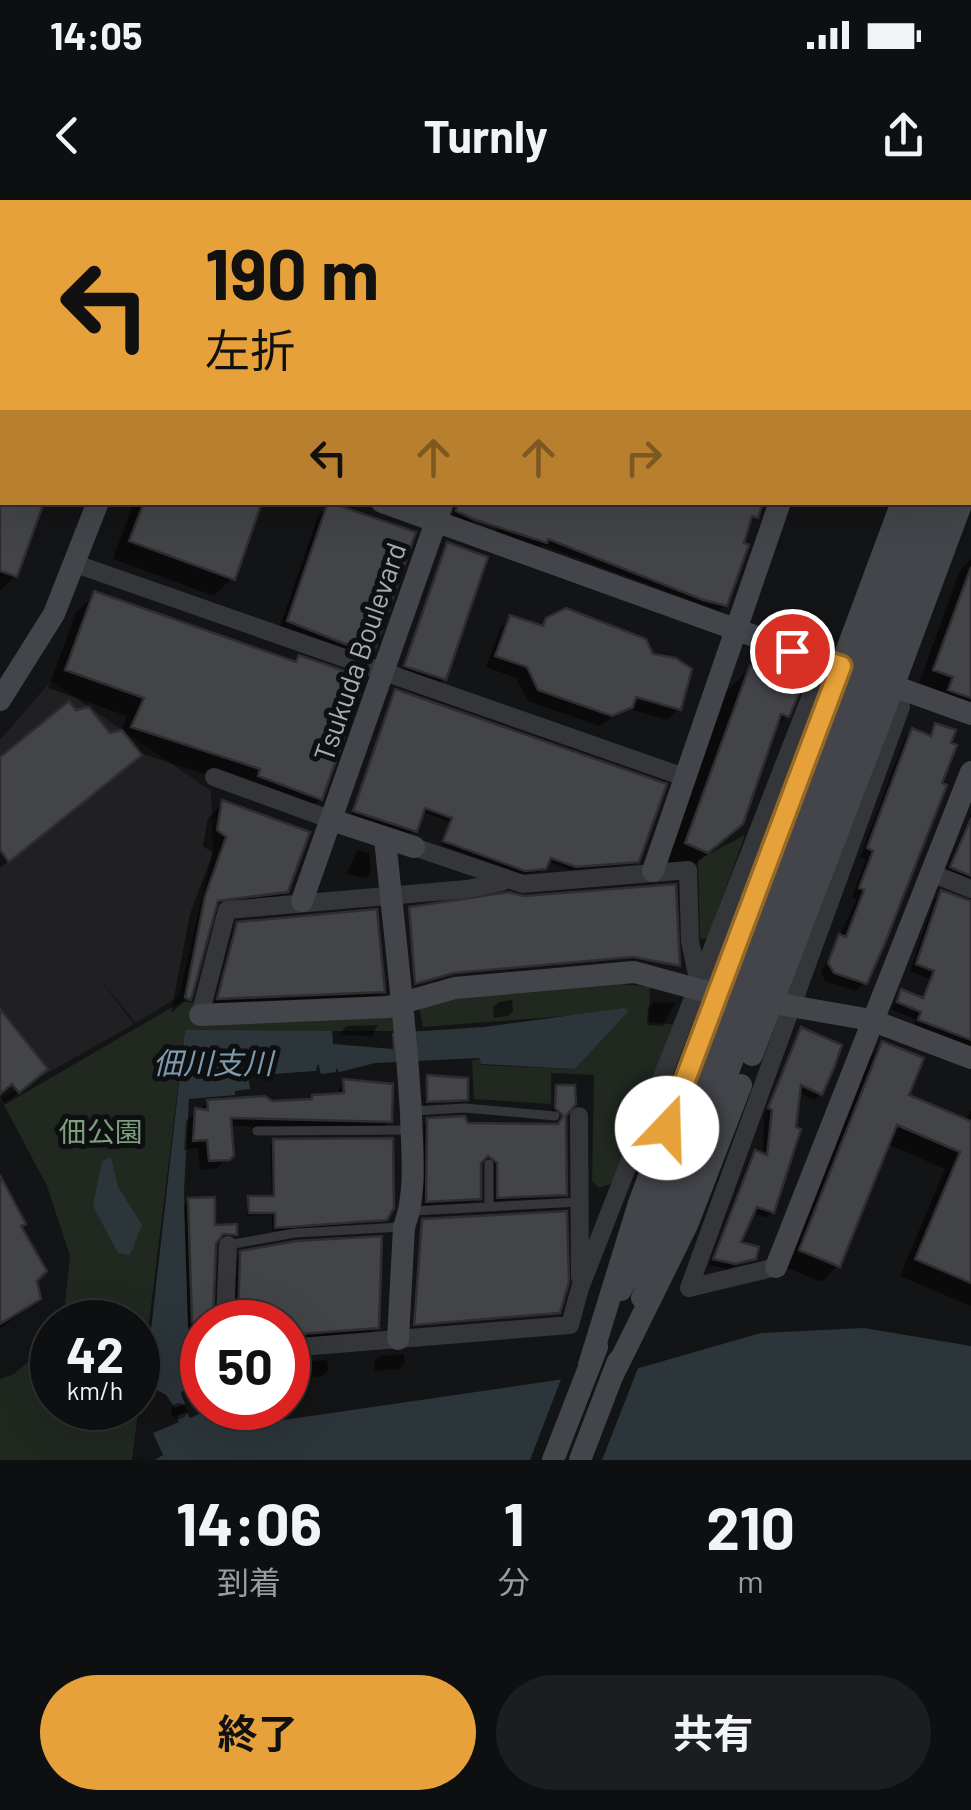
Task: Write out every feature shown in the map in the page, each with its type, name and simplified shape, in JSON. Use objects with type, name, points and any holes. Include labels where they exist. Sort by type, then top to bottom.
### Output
[{"type":"main road","points":[[0,700],[34,652],[76,564],[97,505]]},
{"type":"main road","points":[[399,505],[440,512],[737,630],[971,714]]},
{"type":"main road","points":[[653,871],[779,505]]},
{"type":"main road","points":[[589,1366],[639,1203],[901,505]]},
{"type":"main road","points":[[553,1460],[714,1061],[921,505]]},
{"type":"main road","points":[[580,1460],[943,505]]},
{"type":"main road","points":[[612,1378],[687,1224],[961,505]]},
{"type":"main road","name":"Tsukuda Boulevard","points":[[302,901],[440,512]]},
{"type":"main road","points":[[776,1267],[971,772]]},
{"type":"main road","points":[[332,820],[414,847]]},
{"type":"main road","points":[[385,838],[411,1120],[398,1339]]},
{"type":"main road","points":[[200,1014],[404,1015],[455,988],[634,972],[700,990],[871,1020],[971,1058]]},
{"type":"street","points":[[76,564],[684,777]]},
{"type":"street","points":[[310,1346],[570,1326],[580,1288],[700,990],[810,698],[841,666]]},
{"type":"street","points":[[776,1267],[689,1288],[901,706],[893,686]]},
{"type":"street","points":[[214,777],[332,820]]},
{"type":"street","points":[[414,847],[523,884],[688,870],[690,941],[700,990]]},
{"type":"street","points":[[931,873],[971,889]]},
{"type":"street","points":[[200,1014],[227,910],[467,888],[505,881]]},
{"type":"street","points":[[579,1116],[580,1288]]},
{"type":"street","points":[[226,1300],[228,1245]]},
{"type":"lane","points":[[258,1131],[411,1120],[465,1108],[555,1116]]},
{"type":"lane","points":[[489,1164],[489,1205]]},
{"type":"lane","points":[[228,1245],[489,1205],[579,1202]]},
{"type":"shaded area","points":[[51,681],[211,791],[213,850],[179,996],[136,1023],[99,978],[134,1024],[0,1100],[0,740]]},
{"type":"green space","points":[[745,835],[708,938],[700,939],[698,860]]},
{"type":"green space","points":[[591,981],[650,987],[649,1022],[680,1025],[613,1183],[599,1188],[592,1181],[594,1075],[551,1073],[551,1104],[474,1099],[472,1060],[480,1059],[481,1065],[575,1069],[629,1011],[423,1027],[419,1007],[473,992]]},
{"type":"green space","name":"佃公園","points":[[183,1001],[202,1005],[397,1008],[401,1031],[185,1031],[152,1300],[65,1300],[70,1256],[47,1186],[4,1105]]},
{"type":"green space","name":"佃公園","points":[[30,1360],[30,1430],[136,1430],[132,1460],[0,1460],[0,1379],[14,1374]]},
{"type":"water","name":"佃川支川","points":[[624,1008],[629,1011],[575,1069],[481,1064],[479,1058],[375,1063],[321,1074],[318,1063],[316,1071],[242,1076],[249,1081],[250,1089],[235,1091],[235,1095],[189,1099],[184,1191],[187,1300],[180,1300],[180,1406],[175,1408],[160,1392],[160,1300],[154,1300],[185,1030],[332,1031],[333,1044],[393,1049],[392,1033],[484,1027]]},
{"type":"water","points":[[111,1157],[118,1187],[142,1225],[130,1255],[118,1253],[93,1206],[102,1161]]},
{"type":"water","points":[[864,1328],[971,1346],[971,1460],[155,1460],[163,1455],[153,1433],[179,1422],[180,1415],[180,1430],[310,1430],[310,1416],[639,1368],[761,1333]]},
{"type":"pier","points":[[640,1363],[602,1460],[530,1460],[563,1374]]},
{"type":"building","points":[[0,505],[43,505],[17,577],[0,571]]},
{"type":"building","points":[[143,505],[261,505],[235,580],[129,541]]},
{"type":"building","points":[[327,505],[416,532],[373,655],[287,621]]},
{"type":"building","points":[[457,505],[762,505],[758,518],[752,516],[744,543],[749,545],[727,606],[548,539],[547,543],[456,511]]},
{"type":"building","points":[[447,542],[488,557],[446,680],[404,666]]},
{"type":"building","points":[[971,567],[971,698],[948,690],[953,677],[933,670]]},
{"type":"building","points":[[94,591],[296,662],[299,655],[365,678],[322,800],[258,776],[260,769],[131,727],[144,698],[65,670]]},
{"type":"building","points":[[566,608],[646,639],[653,654],[676,658],[692,669],[681,710],[636,697],[633,707],[612,716],[538,690],[527,667],[495,656],[510,615],[543,626],[546,618]]},
{"type":"building","points":[[750,665],[803,684],[789,717],[781,714],[743,824],[708,853],[685,843]]},
{"type":"building","points":[[395,689],[667,784],[639,862],[576,867],[551,858],[546,869],[525,871],[443,841],[452,818],[425,808],[417,832],[353,811]]},
{"type":"building","points":[[69,701],[76,710],[89,707],[110,733],[122,730],[142,755],[9,862],[0,850],[0,757]]},
{"type":"building","points":[[935,723],[956,730],[951,743],[957,745],[942,783],[947,785],[867,984],[834,973],[828,963],[839,934],[846,937],[864,890],[859,888],[873,851],[867,848],[912,728],[931,736]]},
{"type":"building","points":[[222,800],[310,832],[288,892],[218,901],[191,1000],[185,998],[205,896],[226,837],[217,830]]},
{"type":"building","points":[[971,818],[971,876],[950,867]]},
{"type":"building","points":[[676,884],[680,966],[633,957],[454,973],[415,984],[409,907],[509,892],[524,896]]},
{"type":"building","points":[[941,890],[971,901],[971,1040],[918,1020],[921,1012],[897,1002],[901,989],[923,998],[934,971],[916,964]]},
{"type":"building","points":[[377,909],[385,992],[217,999],[237,922]]},
{"type":"building","points":[[0,1009],[48,1069],[19,1093],[12,1084],[0,1094]]},
{"type":"building","points":[[801,1027],[842,1045],[834,1068],[822,1095],[801,1085],[796,1127],[801,1129],[774,1213],[757,1207],[741,1242],[759,1247],[756,1259],[735,1264],[713,1259],[755,1150],[767,1155],[772,1110],[768,1108]]},
{"type":"building","points":[[882,1041],[924,1058],[909,1095],[971,1121],[971,1283],[915,1259],[960,1152],[897,1125],[840,1267],[799,1250]]},
{"type":"building","points":[[427,1075],[468,1078],[468,1100],[427,1102]]},
{"type":"building","points":[[343,1079],[393,1084],[392,1122],[231,1118],[234,1155],[230,1160],[209,1161],[207,1140],[193,1141],[195,1108],[208,1110],[207,1100],[265,1096],[272,1101],[312,1099],[312,1095],[344,1093]]},
{"type":"building","points":[[556,1085],[575,1085],[576,1104],[566,1116],[567,1195],[497,1198],[497,1163],[488,1156],[481,1163],[481,1199],[426,1202],[427,1118],[465,1116],[468,1123],[558,1124],[563,1116],[555,1108]]},
{"type":"building","points":[[393,1138],[394,1208],[387,1220],[275,1228],[275,1213],[249,1213],[248,1196],[274,1196],[273,1139]]},
{"type":"building","points":[[0,1175],[26,1224],[21,1226],[47,1271],[37,1281],[41,1299],[30,1300],[30,1306],[0,1324]]},
{"type":"building","points":[[215,1197],[215,1225],[237,1224],[237,1235],[223,1234],[216,1244],[214,1300],[191,1300],[188,1198]]},
{"type":"building","points":[[567,1211],[569,1282],[560,1313],[414,1325],[422,1219]]},
{"type":"building","points":[[382,1236],[379,1328],[310,1333],[310,1300],[239,1300],[240,1251],[296,1241]]},
{"type":"route","points":[[667,1128],[841,666],[792,651]]}]
